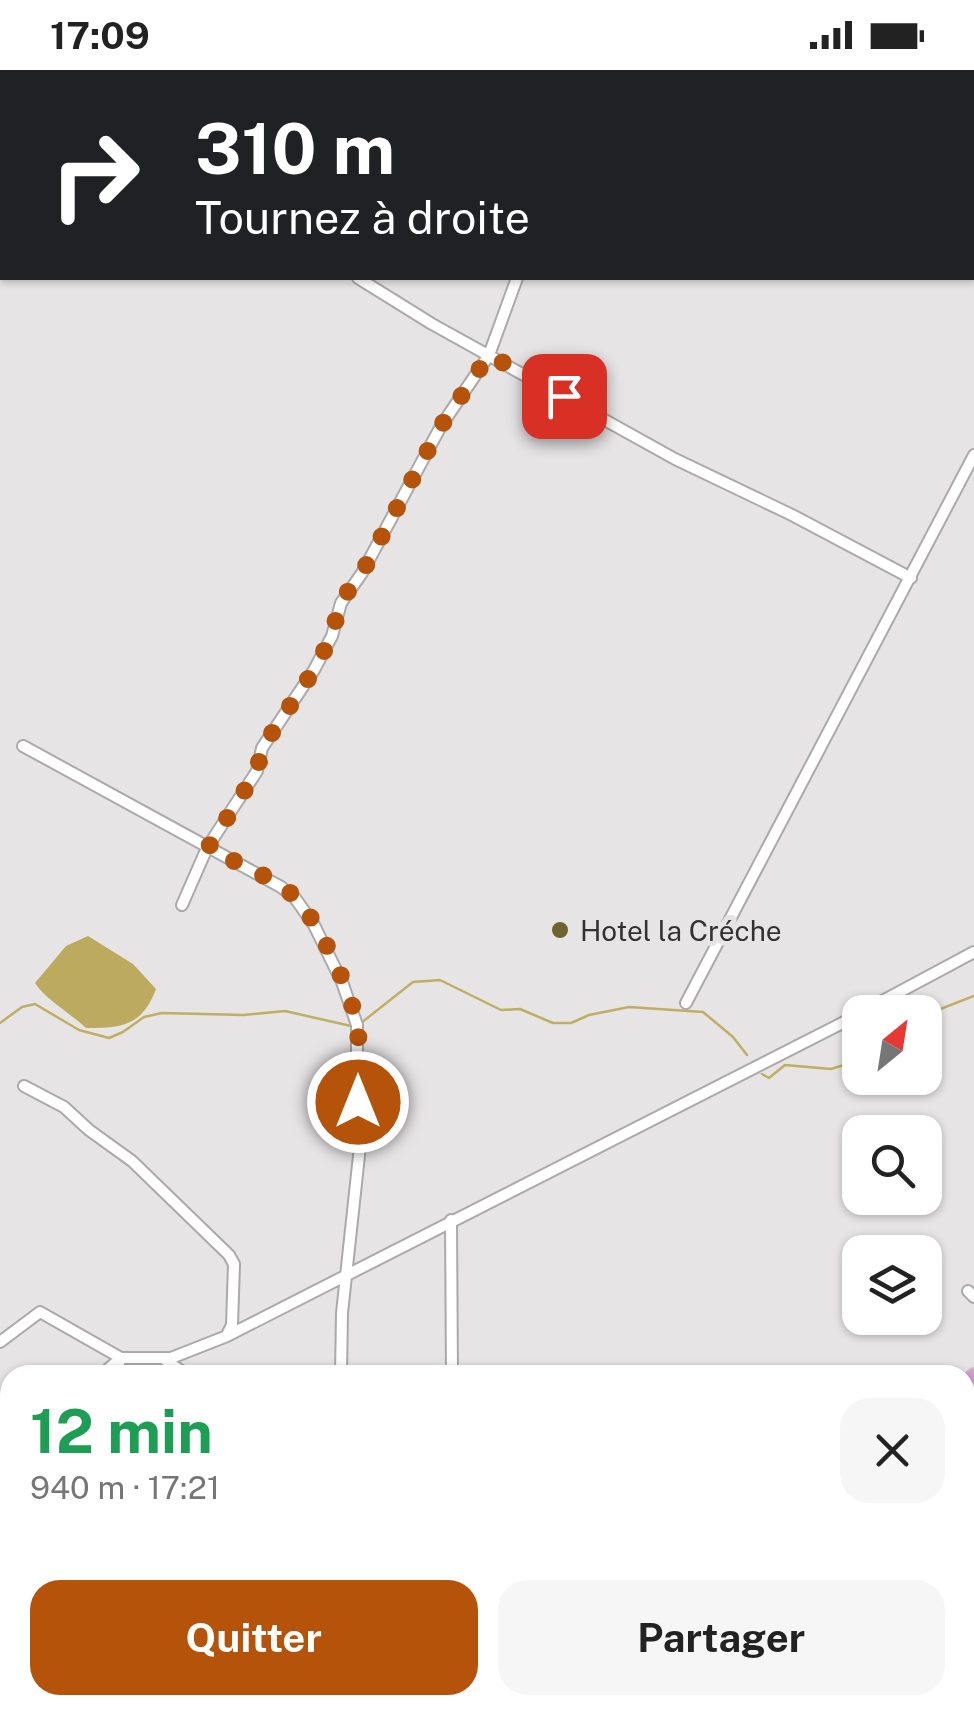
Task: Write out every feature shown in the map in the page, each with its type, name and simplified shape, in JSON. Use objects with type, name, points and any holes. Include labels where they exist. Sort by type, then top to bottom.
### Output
[{"type":"street","points":[[361,280],[675,459],[911,578]]},
{"type":"street","points":[[182,904],[208,848],[257,771],[262,748],[332,636],[340,602],[362,573],[441,426],[489,355],[517,280]]},
{"type":"street","points":[[686,1003],[974,455]]},
{"type":"street","points":[[23,746],[281,887],[296,898],[314,925],[357,1025],[361,1137],[342,1365]]},
{"type":"street","points":[[894,995],[974,952]]},
{"type":"street","points":[[0,1342],[40,1312],[120,1358],[164,1359],[227,1336],[842,1023]]},
{"type":"street","points":[[24,1086],[64,1106],[132,1161],[229,1255],[234,1264],[232,1325],[227,1336]]},
{"type":"street","points":[[451,1220],[452,1365]]},
{"type":"street","points":[[112,1365],[120,1358]]},
{"type":"street","points":[[118,1365],[120,1358]]},
{"type":"street","points":[[164,1359],[173,1365]]},
{"type":"shaded area","points":[[88,936],[133,964],[156,989],[137,1018],[110,1027],[86,1028],[35,983],[66,946]]},
{"type":"waterway","points":[[361,1023],[413,982],[440,980],[501,1010],[520,1009],[553,1023],[571,1023],[629,1007],[703,1012],[733,1037],[747,1055]]},
{"type":"waterway","points":[[942,1008],[974,996]]},
{"type":"waterway","points":[[0,1023],[22,1007],[35,1004],[79,1030],[109,1038],[144,1017],[162,1013],[244,1015],[285,1011],[351,1026]]},
{"type":"waterway","points":[[762,1074],[769,1078],[785,1065],[831,1069],[842,1066]]},
{"type":"place","name":"Hotel la Créche","points":[[560,930]]},
{"type":"route","points":[[358,1102],[357,1025],[342,982],[314,925],[296,898],[281,887],[208,848],[257,771],[262,748],[314,670],[332,636],[340,602],[362,573],[441,426],[489,355],[564,396]]}]
